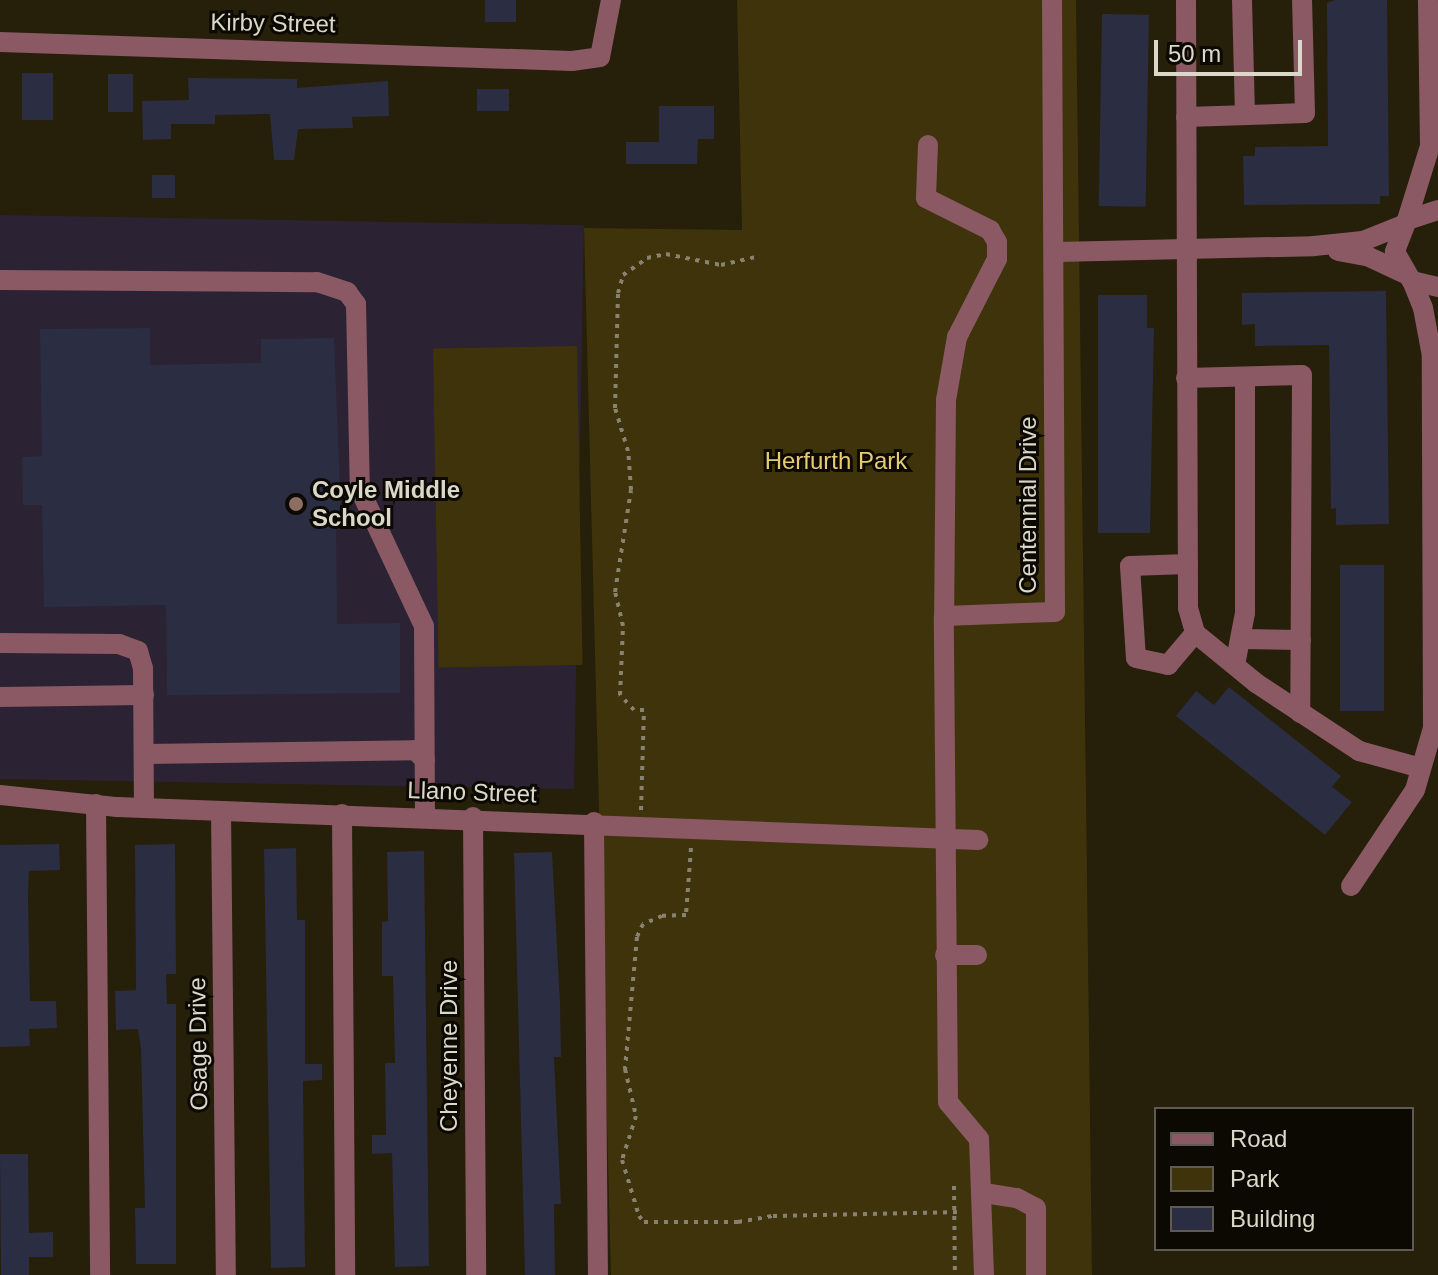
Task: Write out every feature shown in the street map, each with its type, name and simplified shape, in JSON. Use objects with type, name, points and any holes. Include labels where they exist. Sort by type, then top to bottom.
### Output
[{"type":"street","name":"Kirby Street","points":[[0,42],[327,50],[545,62],[600,57],[611,0]]},
{"type":"street","name":"Centennial Drive","points":[[944,616],[1055,612],[1057,252],[1052,0]]},
{"type":"street","points":[[1186,0],[1188,608],[1195,633],[1300,713],[1359,751],[1421,768]]},
{"type":"street","points":[[1242,0],[1245,115]]},
{"type":"street","points":[[1186,117],[1305,113],[1302,0]]},
{"type":"street","points":[[1351,886],[1415,790],[1433,728],[1432,356],[1423,308],[1395,252],[1434,156],[1428,0]]},
{"type":"street","points":[[928,145],[926,198],[990,230],[997,242],[997,259],[957,337],[946,400],[943,839],[948,1102],[979,1139],[984,1194],[984,1275]]},
{"type":"street","points":[[1057,252],[1314,246],[1363,241],[1438,210]]},
{"type":"street","points":[[1314,246],[1367,256],[1408,277],[1438,287]]},
{"type":"street","points":[[0,280],[317,282],[347,292],[360,321],[360,490],[424,626],[425,815]]},
{"type":"street","points":[[1432,356],[1438,334]]},
{"type":"street","points":[[1186,378],[1302,375],[1300,713]]},
{"type":"street","points":[[1235,665],[1242,639],[1245,377]]},
{"type":"street","points":[[1188,564],[1130,566],[1136,658],[1168,665],[1195,633]]},
{"type":"street","points":[[1242,639],[1301,640]]},
{"type":"street","points":[[5,641],[119,644],[138,651],[144,695],[144,808]]},
{"type":"street","points":[[0,697],[144,695]]},
{"type":"street","points":[[144,754],[415,750],[425,760]]},
{"type":"street","name":"Llano Street","points":[[0,795],[144,808],[425,815],[978,840]]},
{"type":"street","points":[[96,804],[100,1275]]},
{"type":"street","name":"Osage Drive","points":[[221,811],[226,1275]]},
{"type":"street","points":[[342,814],[345,1275]]},
{"type":"street","name":"Cheyenne Drive","points":[[473,817],[476,1275]]},
{"type":"street","points":[[594,822],[598,1275]]},
{"type":"street","points":[[945,955],[977,955]]},
{"type":"street","points":[[984,1194],[1017,1198],[1036,1208],[1036,1275]]},
{"type":"path","points":[[641,825],[644,710],[634,710],[620,695],[623,626],[615,592],[631,490],[628,451],[615,408],[618,293],[623,275],[647,258],[666,254],[721,265],[755,257]]},
{"type":"path","points":[[692,827],[691,898],[686,915],[662,916],[643,924],[637,937],[625,1069],[636,1116],[622,1160],[639,1216],[644,1222],[738,1222],[773,1216],[954,1212],[984,1194]]},
{"type":"path","points":[[954,1186],[955,1275]]},
{"type":"shaded area","name":"Coyle Middle School","points":[[0,215],[584,225],[574,789],[0,779]]},
{"type":"green space","name":"Herfurth Park","points":[[737,0],[1076,0],[1092,1275],[611,1275],[584,228],[742,230]]},
{"type":"green space","points":[[577,346],[583,665],[439,667],[433,349]]},
{"type":"building","points":[[485,0],[516,0],[516,22],[485,22]]},
{"type":"building","points":[[1335,0],[1387,0],[1389,196],[1380,196],[1380,204],[1244,205],[1243,156],[1255,156],[1255,147],[1328,146],[1327,3]]},
{"type":"building","points":[[1102,14],[1149,15],[1146,207],[1099,206]]},
{"type":"building","points":[[22,73],[53,73],[53,120],[22,120]]},
{"type":"building","points":[[108,74],[133,74],[133,112],[108,112]]},
{"type":"building","points":[[188,78],[297,79],[297,88],[388,81],[389,116],[352,117],[353,128],[298,129],[294,160],[274,160],[270,114],[215,115],[215,124],[171,124],[171,139],[143,140],[142,101],[189,100]]},
{"type":"building","points":[[477,89],[509,89],[509,111],[477,111]]},
{"type":"building","points":[[659,106],[714,106],[714,139],[698,139],[697,164],[626,164],[626,142],[659,142]]},
{"type":"building","points":[[152,175],[175,175],[175,198],[152,198]]},
{"type":"building","points":[[1386,291],[1389,524],[1336,525],[1336,508],[1331,509],[1329,345],[1255,346],[1255,324],[1242,325],[1242,293]]},
{"type":"building","points":[[1098,295],[1147,295],[1147,328],[1154,328],[1150,533],[1098,533]]},
{"type":"building","name":"Coyle Middle School","points":[[150,328],[150,365],[261,363],[261,339],[334,338],[341,514],[336,514],[337,624],[400,623],[400,693],[167,695],[166,605],[44,607],[42,505],[23,505],[22,457],[42,456],[40,329]]},
{"type":"building","points":[[1340,565],[1384,565],[1384,711],[1340,711]]},
{"type":"building","points":[[1229,687],[1341,776],[1332,787],[1352,802],[1325,835],[1176,716],[1196,691],[1214,705]]},
{"type":"building","points":[[59,844],[60,870],[29,871],[28,896],[30,1001],[56,1001],[57,1028],[29,1029],[30,1046],[0,1047],[0,845]]},
{"type":"building","points":[[175,844],[176,974],[166,974],[167,1004],[176,1004],[176,1264],[136,1264],[135,1208],[145,1208],[141,1049],[138,1029],[116,1030],[115,991],[136,990],[135,845]]},
{"type":"building","points":[[296,848],[297,920],[305,920],[305,1064],[322,1064],[322,1080],[303,1081],[305,1267],[271,1268],[264,849]]},
{"type":"building","points":[[424,851],[429,1266],[395,1267],[392,1153],[372,1154],[372,1135],[386,1135],[385,1063],[395,1063],[393,976],[382,976],[382,922],[388,921],[387,852]]},
{"type":"building","points":[[552,852],[560,1003],[561,1057],[554,1057],[561,1204],[554,1204],[555,1275],[525,1275],[514,853]]},
{"type":"building","points":[[0,1154],[28,1154],[29,1233],[53,1232],[53,1257],[29,1257],[29,1275],[1,1275]]},
{"type":"place","name":"Coyle Middle School","points":[[296,504]]}]
